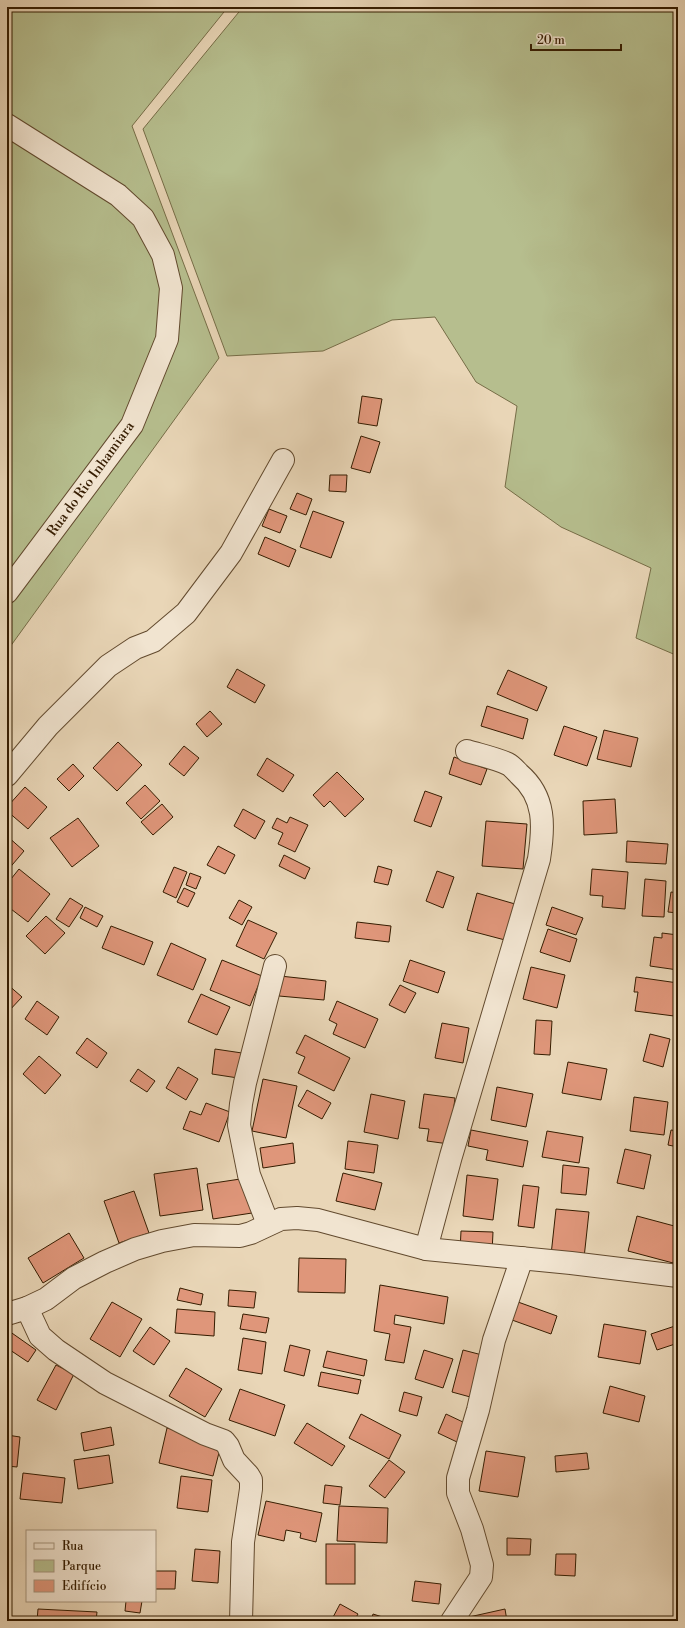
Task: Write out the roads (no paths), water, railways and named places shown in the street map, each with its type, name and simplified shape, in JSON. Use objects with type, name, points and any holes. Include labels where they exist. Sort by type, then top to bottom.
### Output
[{"type":"street","name":"Rua do Rio Inhamiara","points":[[7,125],[118,195],[143,218],[164,255],[171,288],[167,339],[132,425],[7,592]]},
{"type":"street","points":[[7,775],[48,726],[108,666],[135,648],[153,641],[186,613],[231,553],[283,460]]},
{"type":"street","points":[[426,1249],[451,1156],[539,859],[542,838],[542,818],[539,800],[525,779],[508,764],[467,751]]},
{"type":"street","points":[[268,1224],[249,1175],[239,1125],[245,1083],[275,966]]},
{"type":"street","points":[[241,1621],[243,1542],[251,1480],[248,1474],[234,1460],[224,1440],[205,1434],[105,1383],[56,1350],[40,1336],[17,1311],[46,1299],[74,1278],[135,1249],[162,1241],[194,1235],[240,1236],[251,1233],[281,1219],[297,1218],[318,1220],[426,1249],[522,1258],[678,1276]]},
{"type":"street","points":[[452,1621],[481,1577],[482,1565],[472,1529],[458,1493],[458,1478],[478,1410],[494,1340],[522,1258]]}]
